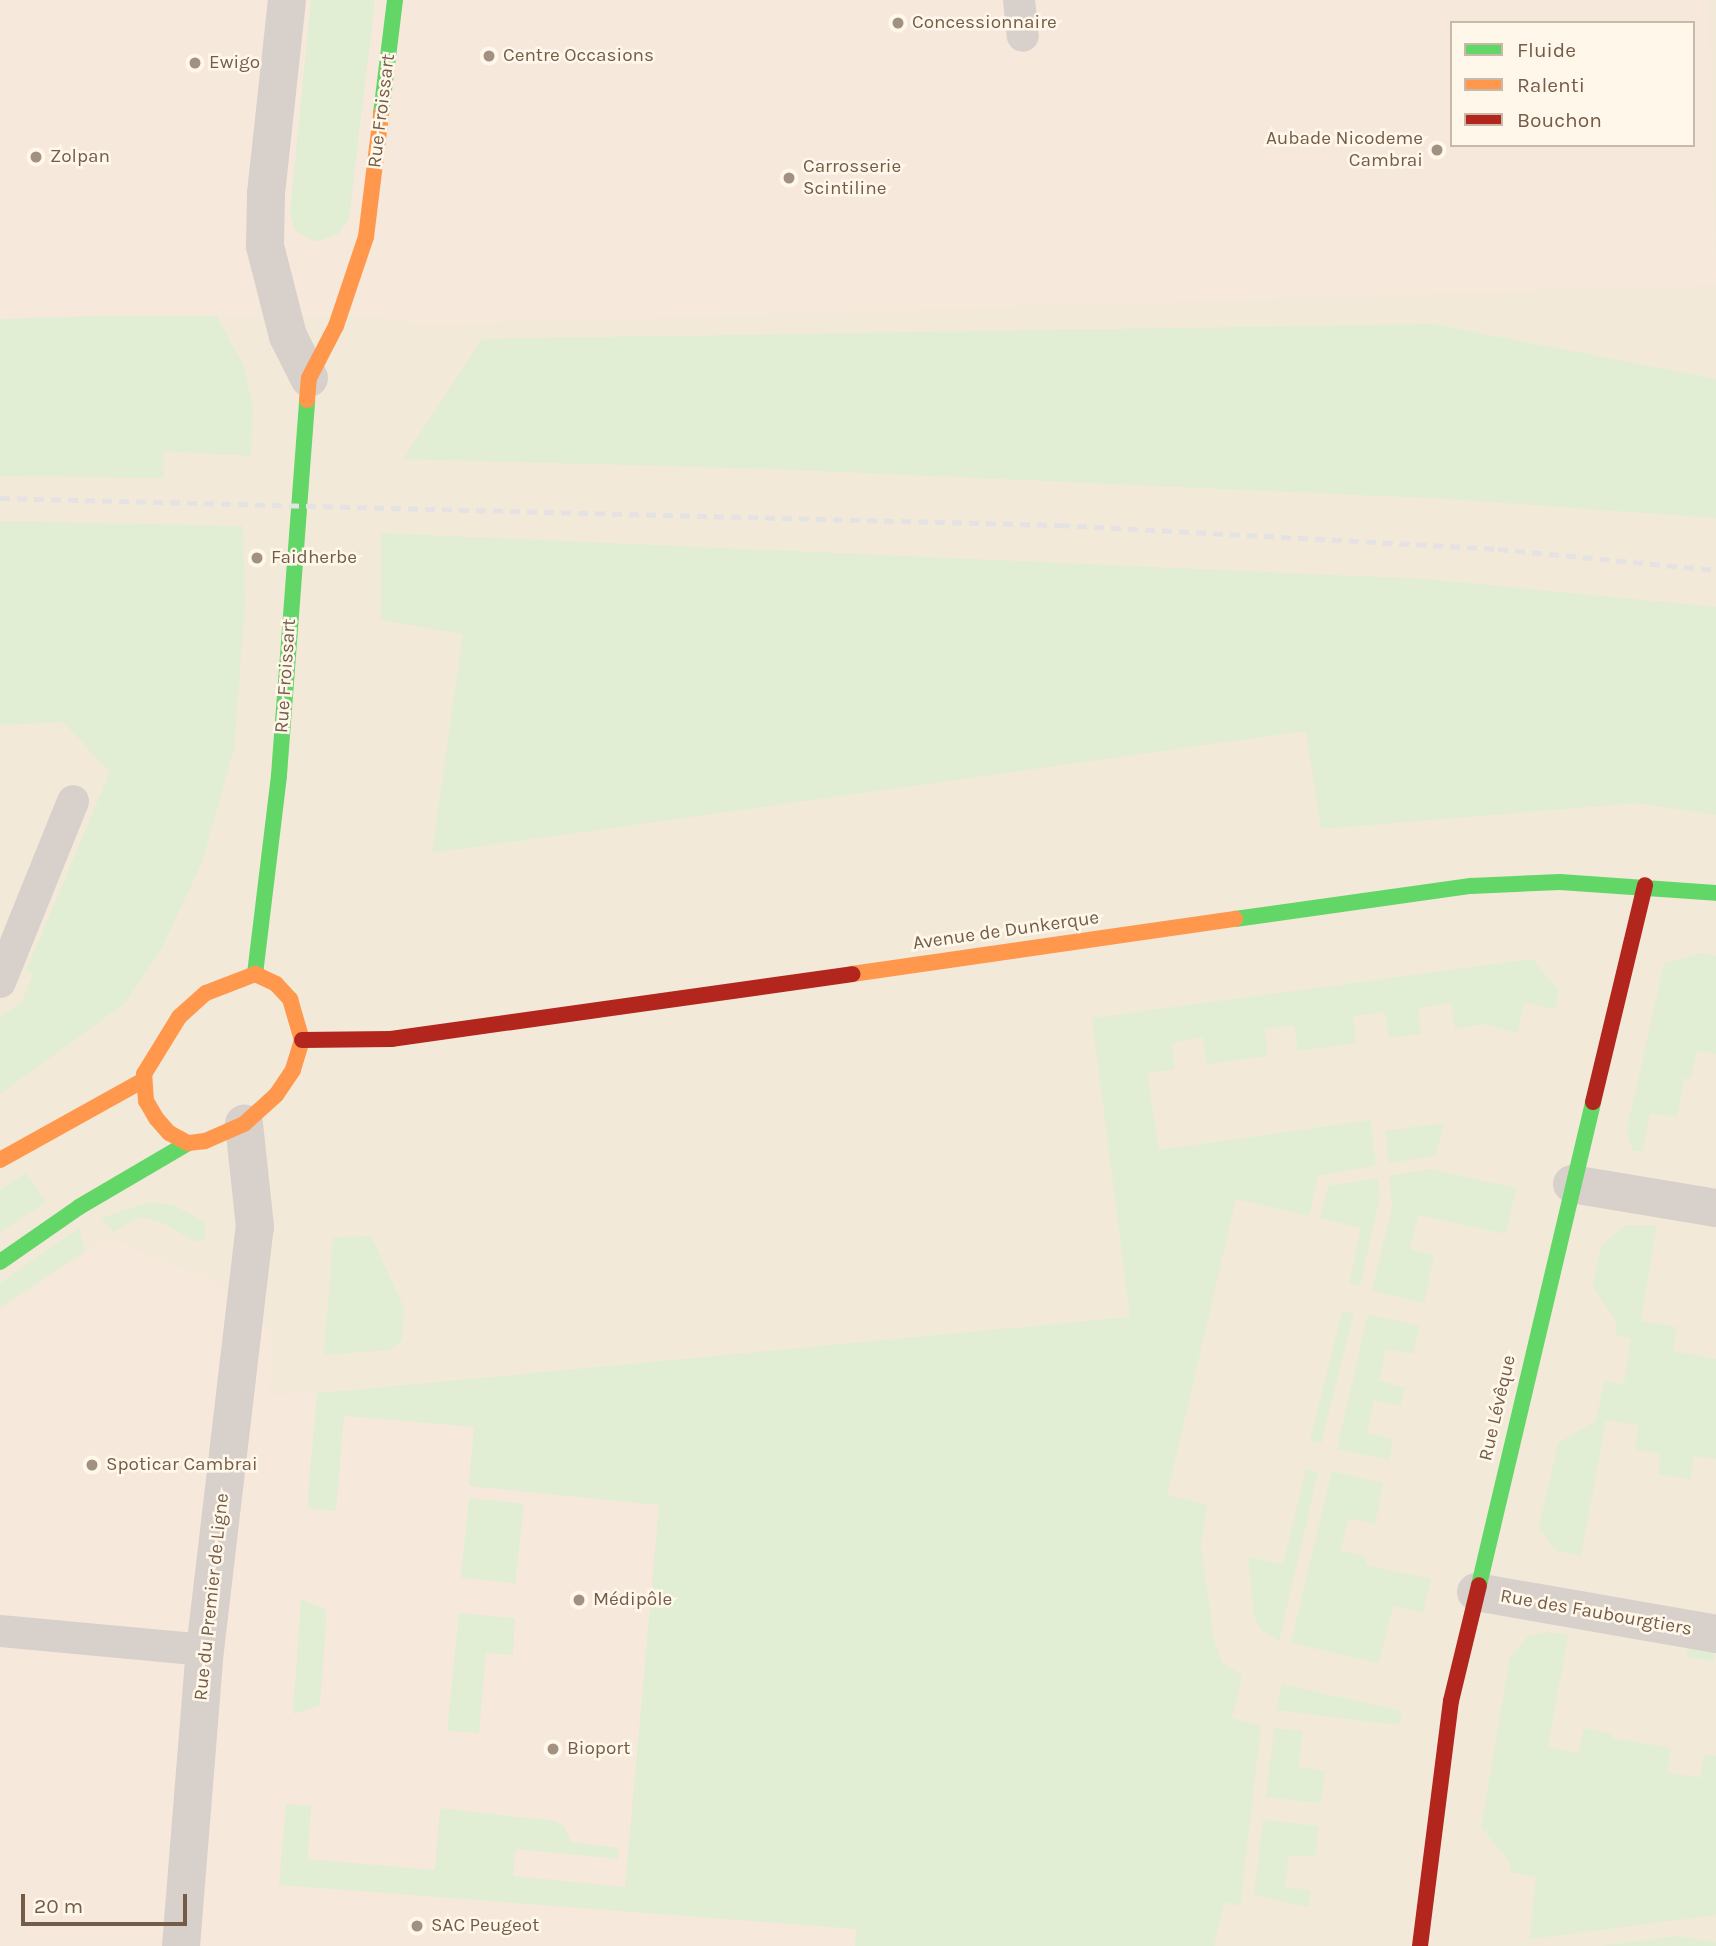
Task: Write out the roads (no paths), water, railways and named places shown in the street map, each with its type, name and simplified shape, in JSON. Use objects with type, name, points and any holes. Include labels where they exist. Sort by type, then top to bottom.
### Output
[{"type":"main road","name":"Rue Froissart","points":[[255,974],[279,775],[309,378],[336,326],[366,237],[395,0]]},
{"type":"main road","name":"Avenue de Dunkerque","points":[[302,1040],[391,1039],[1471,886],[1560,882],[1645,885],[1716,894]]},
{"type":"main road","name":"Rue Lévêque","points":[[1419,1946],[1451,1701],[1645,885]]},
{"type":"main road","points":[[0,1160],[142,1082],[160,1042],[179,1017],[206,993],[255,974],[276,984],[290,999],[302,1040],[293,1070],[276,1095],[244,1124],[213,1139],[188,1143],[79,1207],[0,1262]]},
{"type":"main road","points":[[142,1082],[156,1118],[169,1133],[188,1143]]},
{"type":"street","points":[[287,0],[266,194],[265,246],[288,336],[309,378]]},
{"type":"street","name":"Rue du Premier de Ligne","points":[[181,1946],[205,1650],[255,1227],[244,1124]]},
{"type":"street","points":[[1572,1184],[1716,1209]]},
{"type":"street","name":"Rue des Faubourgtiers","points":[[1476,1592],[1716,1634]]},
{"type":"lane","points":[[1019,0],[1023,36]]},
{"type":"lane","points":[[0,982],[73,801]]},
{"type":"lane","points":[[0,1631],[205,1650]]},
{"type":"railway","points":[[0,498],[1060,525],[1498,549],[1716,570]]},
{"type":"place","name":"Concessionnaire","points":[[898,23]]},
{"type":"place","name":"Centre Occasions","points":[[489,56]]},
{"type":"place","name":"Ewigo","points":[[195,63]]},
{"type":"place","name":"Aubade Nicodeme Cambrai","points":[[1437,150]]},
{"type":"place","name":"Zolpan","points":[[36,157]]},
{"type":"place","name":"Carrosserie Scintiline","points":[[789,178]]},
{"type":"place","name":"Faidherbe","points":[[257,558]]},
{"type":"place","name":"Spoticar Cambrai","points":[[92,1465]]},
{"type":"place","name":"Médipôle","points":[[579,1600]]},
{"type":"place","name":"Bioport","points":[[553,1749]]},
{"type":"place","name":"SAC Peugeot","points":[[417,1926]]}]
